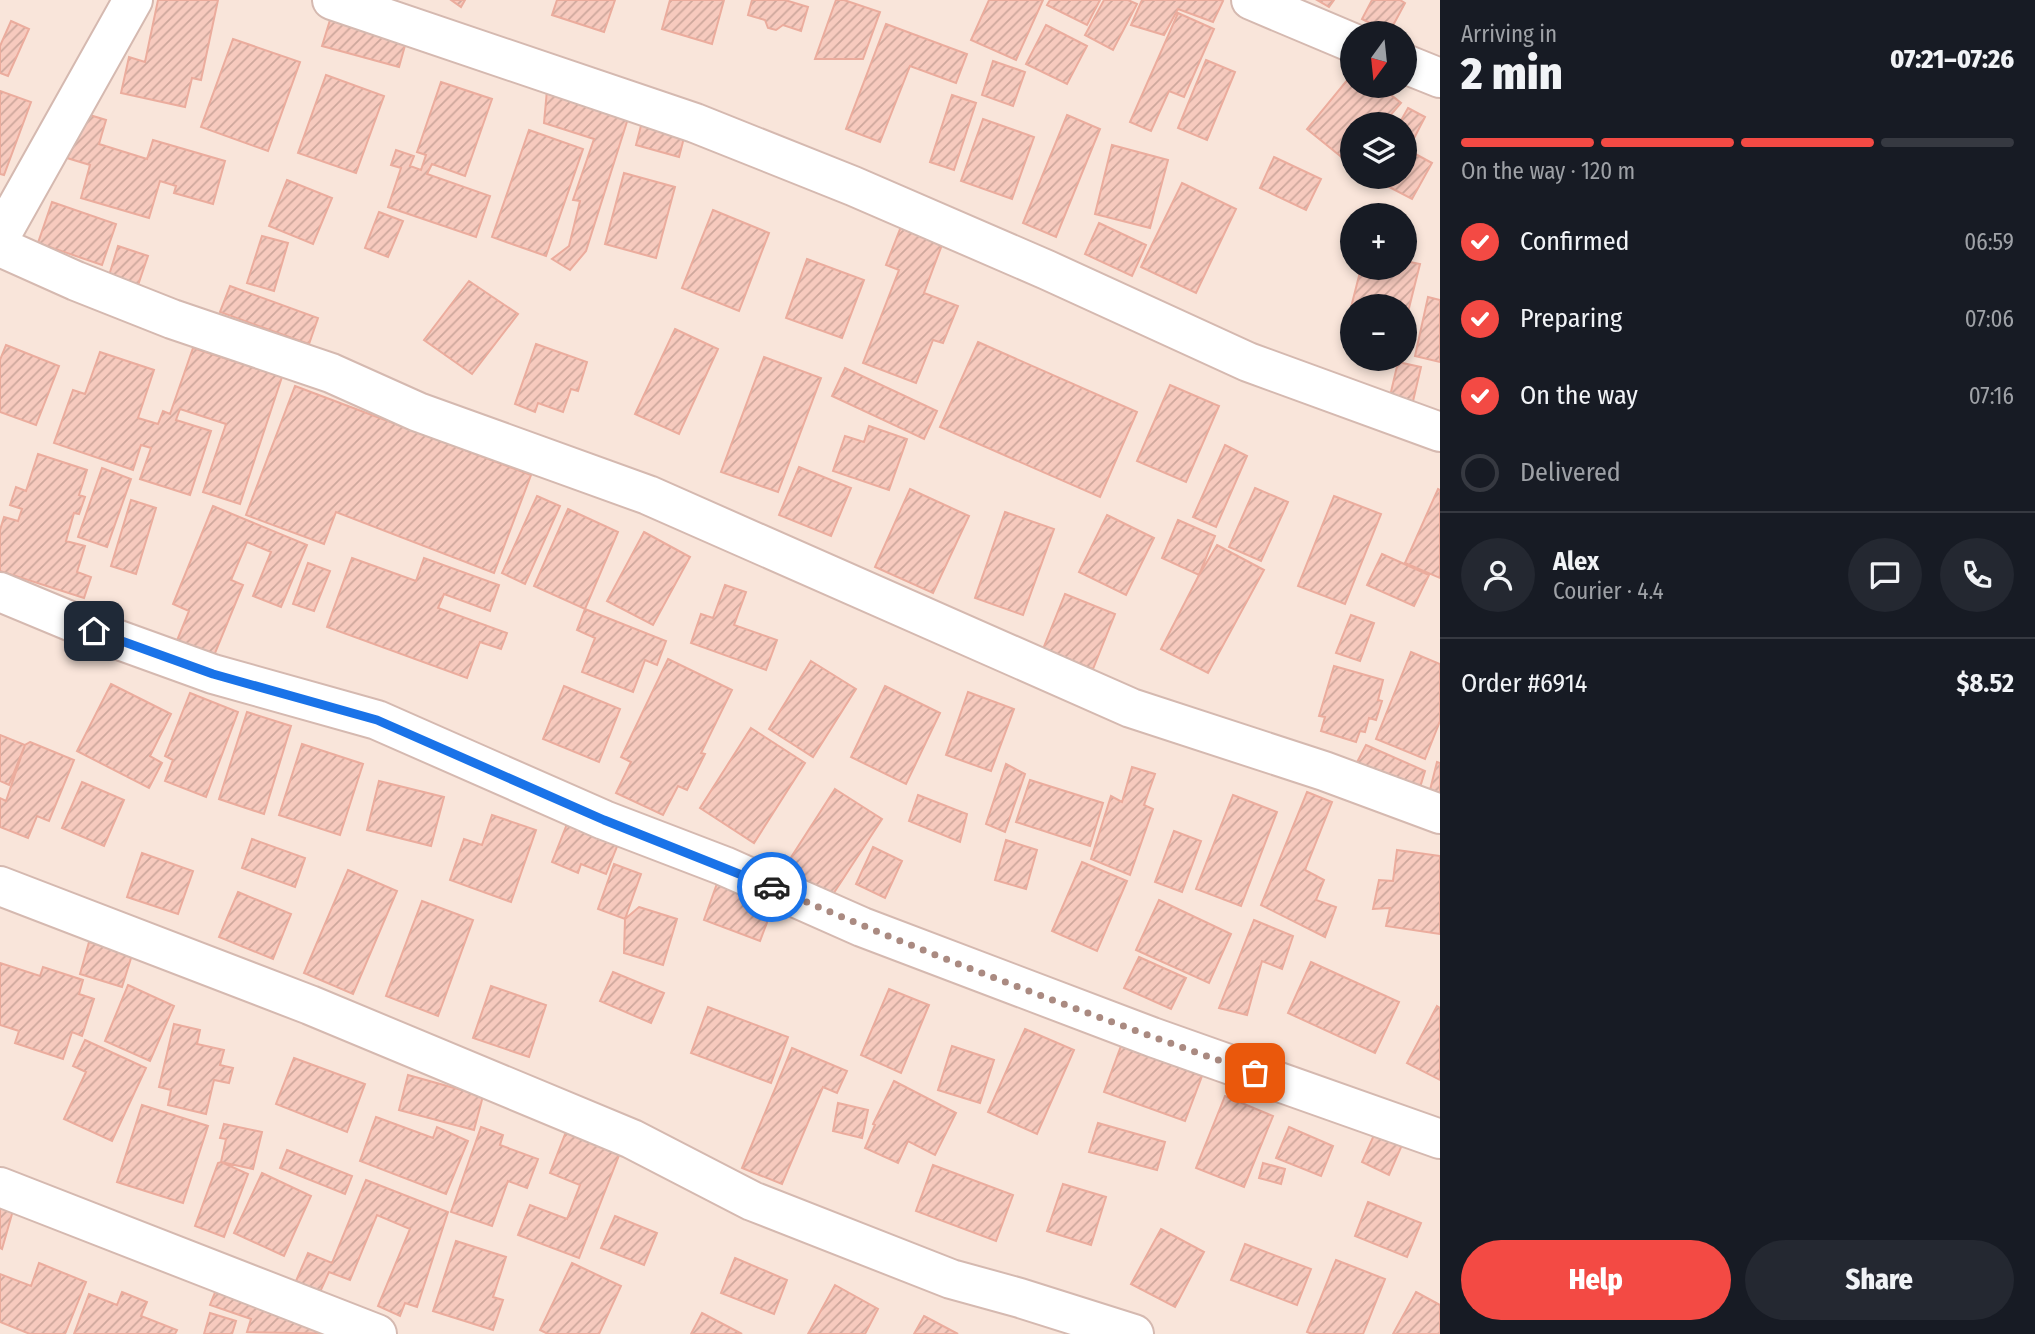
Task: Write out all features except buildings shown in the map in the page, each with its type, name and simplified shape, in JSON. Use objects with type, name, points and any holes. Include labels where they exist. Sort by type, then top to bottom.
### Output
[{"type":"street","points":[[0,237],[133,0]]},
{"type":"street","points":[[332,0],[695,123],[853,186],[1248,362],[1440,432]]},
{"type":"street","points":[[1251,0],[1340,38]]},
{"type":"street","points":[[1418,69],[1440,78]]},
{"type":"street","points":[[0,247],[160,314],[331,373],[418,412],[648,495],[1131,708],[1324,771],[1440,814]]},
{"type":"street","points":[[0,592],[94,631],[213,674],[377,720],[604,820],[724,866],[875,932],[1152,1037],[1440,1139]]},
{"type":"street","points":[[0,886],[310,1006],[632,1139],[752,1201],[951,1279],[1134,1334]]},
{"type":"street","points":[[0,1187],[377,1334]]},
{"type":"shaded area","points":[[0,0],[1440,0],[1440,1334],[0,1334]]},
{"type":"way so far","points":[[772,887],[862,927],[1152,1037],[1255,1073]]},
{"type":"route","points":[[94,631],[213,674],[377,720],[604,820],[772,887]]}]
